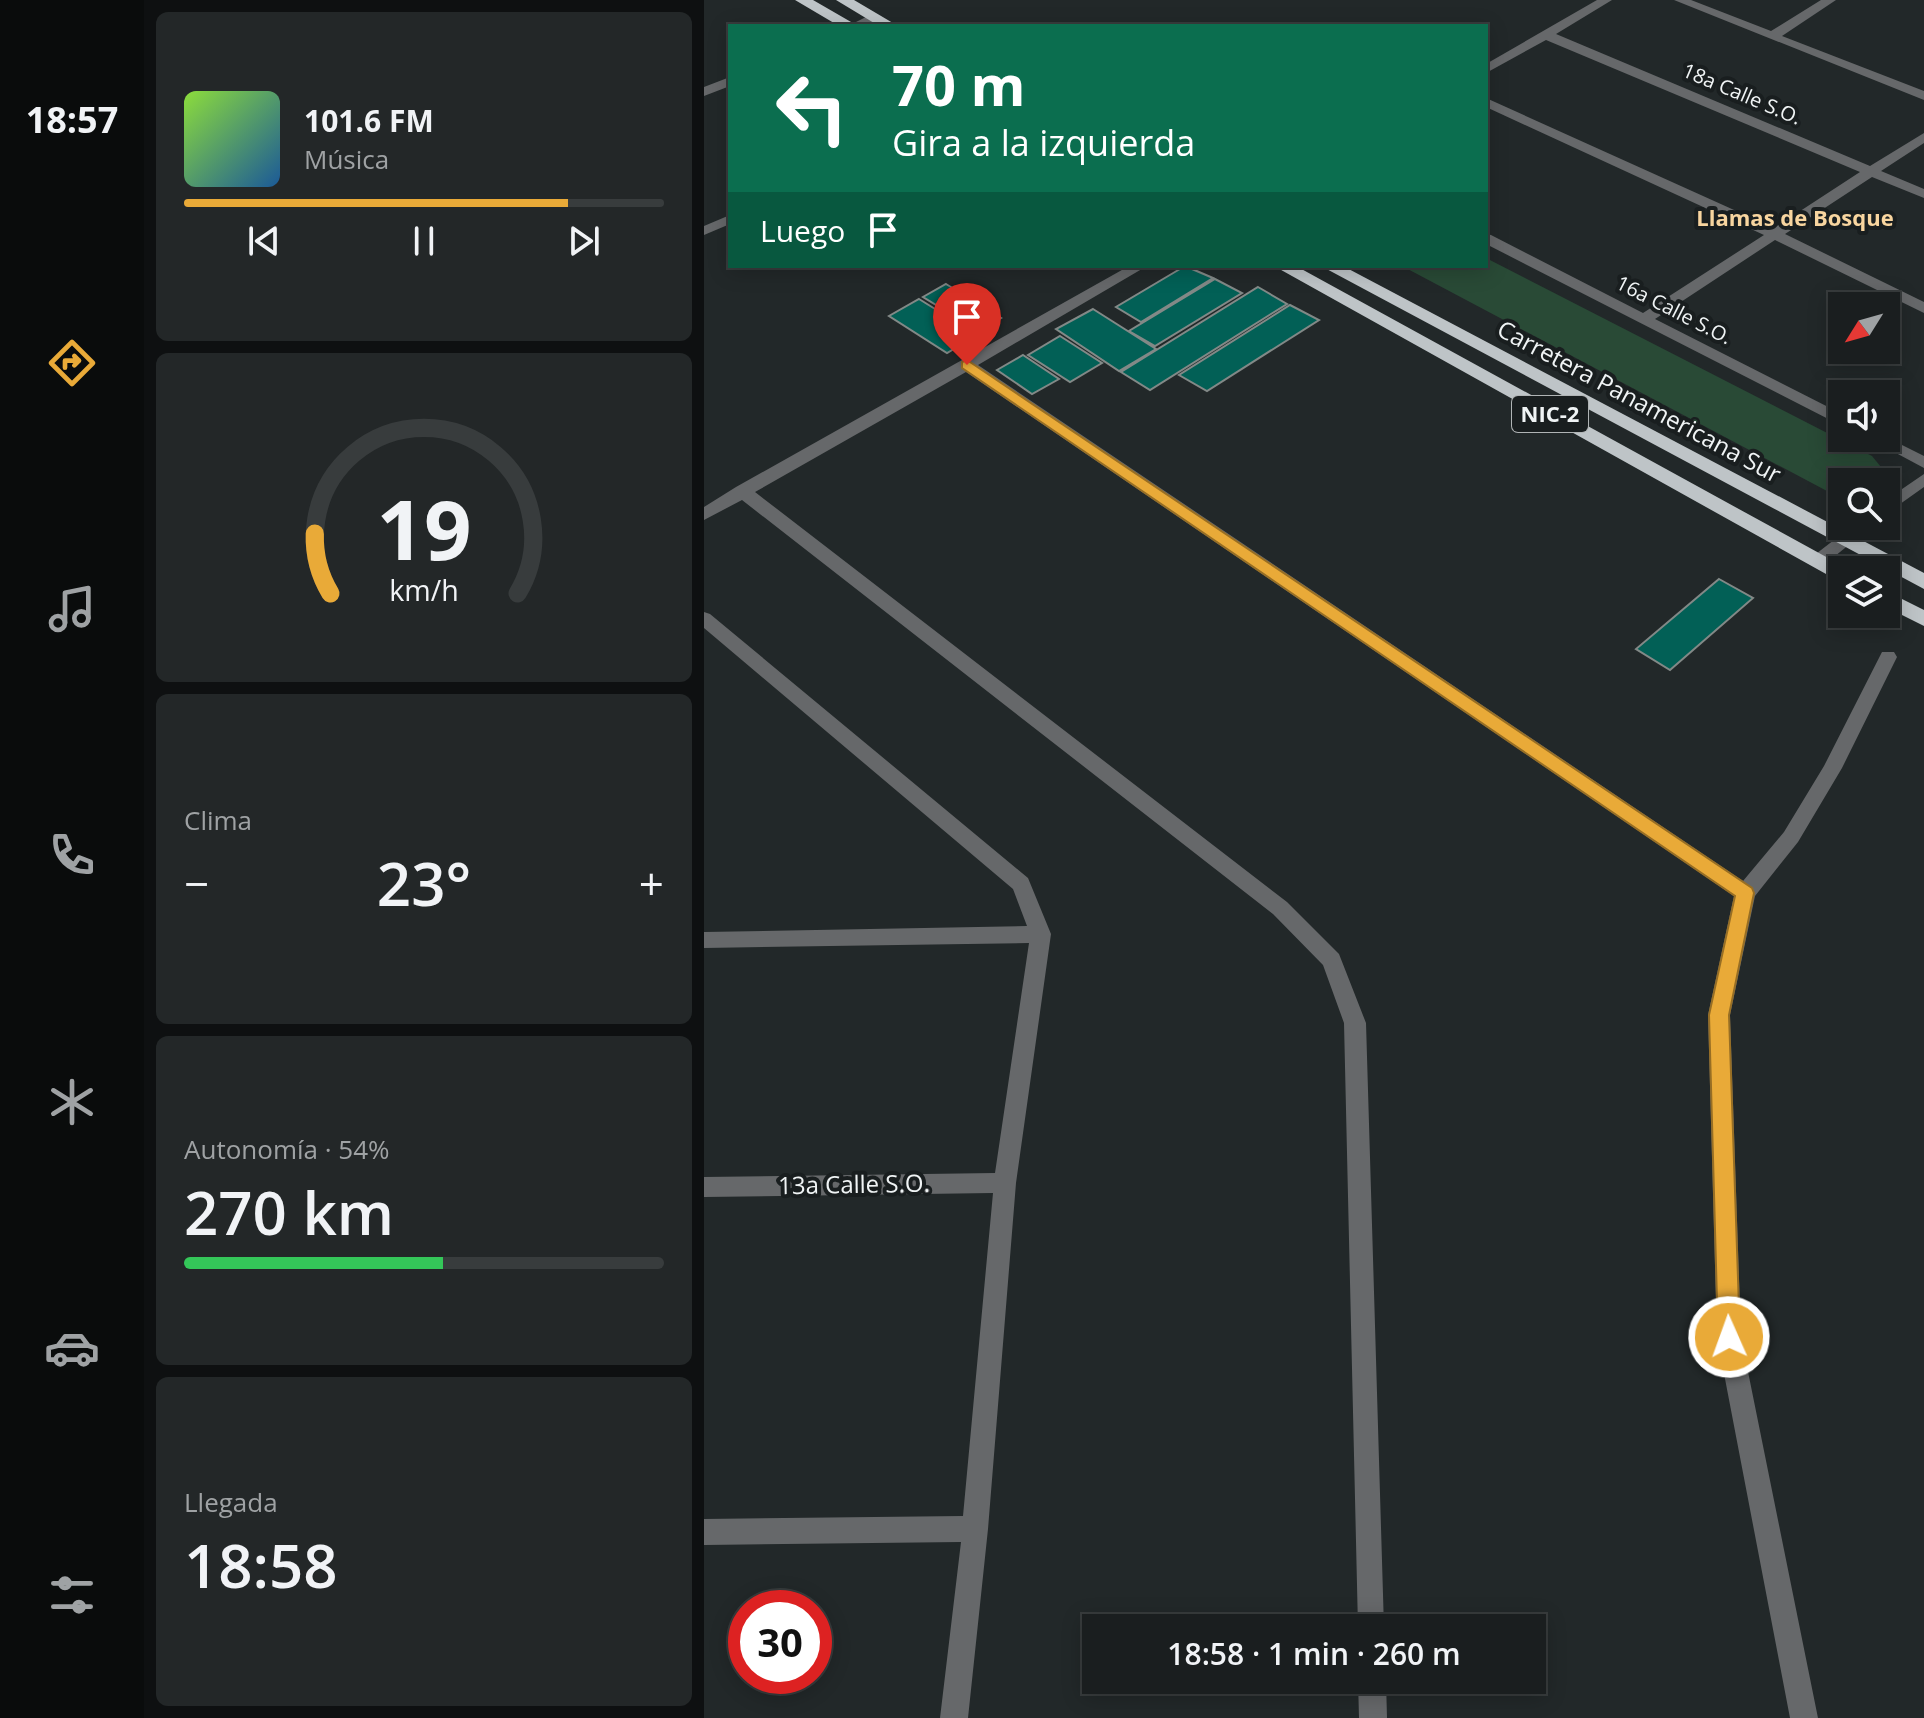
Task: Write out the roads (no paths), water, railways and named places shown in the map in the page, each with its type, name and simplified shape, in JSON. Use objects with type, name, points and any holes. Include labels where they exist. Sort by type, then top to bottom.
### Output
[{"type":"highway","points":[[802,0],[848,24]]},
{"type":"highway","points":[[843,0],[886,24]]},
{"type":"highway","name":"NIC-2","points":[[1287,268],[1828,566]]},
{"type":"highway","name":"Carretera Panamericana Sur","points":[[1334,268],[1924,582]]},
{"type":"highway","points":[[1900,606],[1924,619]]},
{"type":"street","points":[[1488,68],[1606,0]]},
{"type":"street","points":[[1680,0],[1924,96]]},
{"type":"street","points":[[1772,36],[1830,0]]},
{"type":"street","points":[[857,24],[874,17]]},
{"type":"street","name":"18a Calle S.O.","points":[[1544,34],[1924,194]]},
{"type":"street","points":[[704,92],[728,82]]},
{"type":"street","points":[[1488,103],[1774,234],[1924,308]]},
{"type":"street","points":[[1644,319],[1924,137]]},
{"type":"street","points":[[704,231],[728,220]]},
{"type":"street","name":"16a Calle S.O.","points":[[1488,239],[1828,414]]},
{"type":"street","points":[[704,514],[1137,268]]},
{"type":"street","points":[[967,365],[1745,893]]},
{"type":"street","points":[[1900,450],[1924,463]]},
{"type":"street","points":[[1900,497],[1924,479]]},
{"type":"street","points":[[742,491],[1280,908],[1332,960],[1355,1023],[1371,1614]]},
{"type":"street","points":[[1818,561],[1844,541]]},
{"type":"street","points":[[704,618],[1021,884],[1041,934],[1005,1183],[975,1529],[954,1718]]},
{"type":"street","points":[[1804,1718],[1729,1337],[1719,1015],[1745,893],[1791,837],[1832,768],[1888,657]]},
{"type":"street","points":[[704,940],[1041,934]]},
{"type":"street","name":"13a Calle S.O.","points":[[704,1187],[1005,1183]]},
{"type":"street","points":[[704,1532],[975,1529]]},
{"type":"street","points":[[1372,1694],[1373,1718]]},
{"type":"district","name":"Llamas de Bosque","points":[[1795,218]]}]
